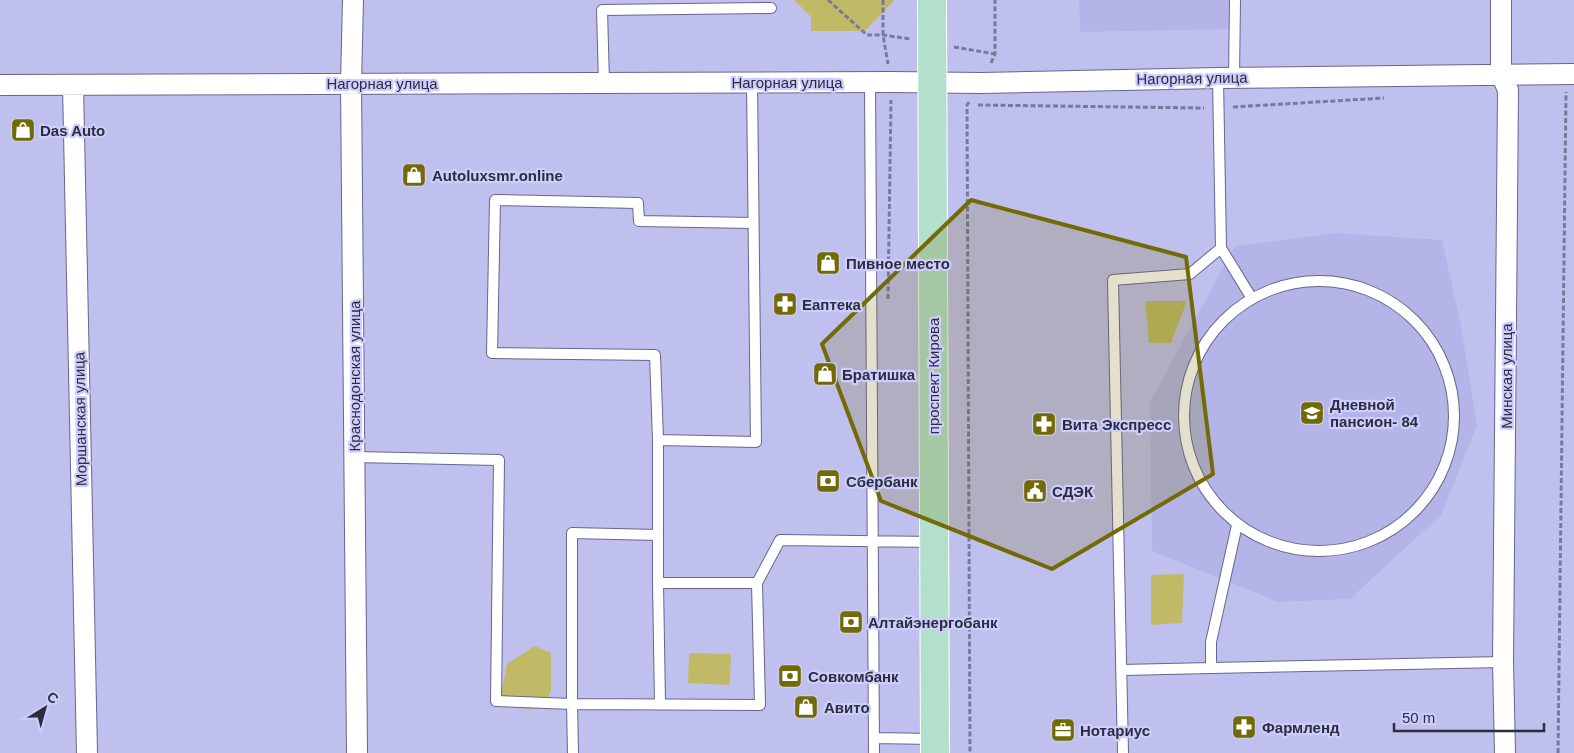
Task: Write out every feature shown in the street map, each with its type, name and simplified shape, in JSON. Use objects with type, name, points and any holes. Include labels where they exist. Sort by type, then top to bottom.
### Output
[{"type":"main road","name":"проспект Кирова","points":[[932,0],[935,746]]},
{"type":"street","name":"Краснодонская улица","points":[[352,0],[351,83],[357,753]]},
{"type":"street","name":"Минская улица","points":[[1502,0],[1501,74],[1508,90],[1503,662],[1505,753]]},
{"type":"street","name":"Нагорная улица","points":[[0,85],[981,82],[1501,74],[1570,81]]},
{"type":"street","name":"Моршанская улица","points":[[73,85],[87,753]]},
{"type":"lane","points":[[704,0],[713,9]]},
{"type":"lane","points":[[604,83],[602,10],[770,8],[762,0]]},
{"type":"lane","points":[[1235,0],[1226,78],[1220,108],[1221,248],[1251,298]]},
{"type":"lane","points":[[658,440],[756,442],[752,82]]},
{"type":"lane","points":[[870,82],[874,753]]},
{"type":"lane","points":[[660,704],[658,440],[654,355],[492,353],[495,200],[638,203],[639,221],[753,223]]},
{"type":"lane","points":[[1123,753],[1113,280],[1190,274],[1221,248]]},
{"type":"lane","points":[[1326,280],[1378,293],[1427,333],[1450,378],[1456,420],[1447,465],[1417,512],[1375,541],[1346,551],[1289,550],[1236,525],[1208,496],[1186,448],[1183,399],[1195,359],[1219,323],[1251,298],[1285,284],[1326,280]]},
{"type":"lane","points":[[354,457],[499,460],[496,701],[572,704],[760,705],[757,583],[780,540],[934,542]]},
{"type":"lane","points":[[1211,668],[1211,642],[1236,525]]},
{"type":"lane","points":[[572,753],[572,533],[658,535]]},
{"type":"lane","points":[[658,583],[757,583]]},
{"type":"lane","points":[[1122,670],[1503,662]]},
{"type":"lane","points":[[874,738],[935,746]]},
{"type":"path","points":[[828,0],[867,36],[883,35]]},
{"type":"path","points":[[970,753],[967,105],[995,54],[995,0]]},
{"type":"path","points":[[1558,753],[1570,81]]},
{"type":"path","points":[[967,105],[1220,108],[1389,98]]},
{"type":"highlighted area","points":[[971,200],[1186,257],[1213,474],[1052,569],[881,501],[822,344]]},
{"type":"shaded area","points":[[794,0],[893,0],[893,2],[865,31],[811,31],[811,17]]},
{"type":"shaded area","points":[[1079,0],[1231,0],[1231,29],[1080,32]]},
{"type":"shaded area","name":"Дневной пансион- 84","points":[[1337,233],[1442,240],[1461,326],[1477,425],[1441,515],[1350,599],[1278,602],[1152,551],[1150,402],[1235,246]]},
{"type":"shaded area","points":[[1145,301],[1187,301],[1171,343],[1149,343]]},
{"type":"shaded area","points":[[1184,574],[1182,623],[1151,625],[1151,575]]},
{"type":"shaded area","points":[[535,646],[551,653],[551,690],[544,708],[527,709],[505,704],[500,701],[507,664]]},
{"type":"shaded area","points":[[689,653],[731,654],[730,685],[688,683]]},
{"type":"place","name":"Das Auto","points":[[23,130]]},
{"type":"place","name":"Autoluxsmr.online","points":[[414,175]]},
{"type":"place","name":"Пивное место","points":[[828,263]]},
{"type":"place","name":"Еаптека","points":[[785,304]]},
{"type":"place","name":"Братишка","points":[[825,374]]},
{"type":"place","name":"Дневной пансион- 84","points":[[1312,413]]},
{"type":"place","name":"Вита Экспресс","points":[[1044,424]]},
{"type":"place","name":"Сбербанк","points":[[828,481]]},
{"type":"place","name":"СДЭК","points":[[1035,491]]},
{"type":"place","name":"Алтайэнергобанк","points":[[851,622]]},
{"type":"place","name":"Совкомбанк","points":[[790,676]]},
{"type":"place","name":"Авито","points":[[806,707]]},
{"type":"place","name":"Фармленд","points":[[1244,727]]},
{"type":"place","name":"Нотариус","points":[[1063,730]]}]
